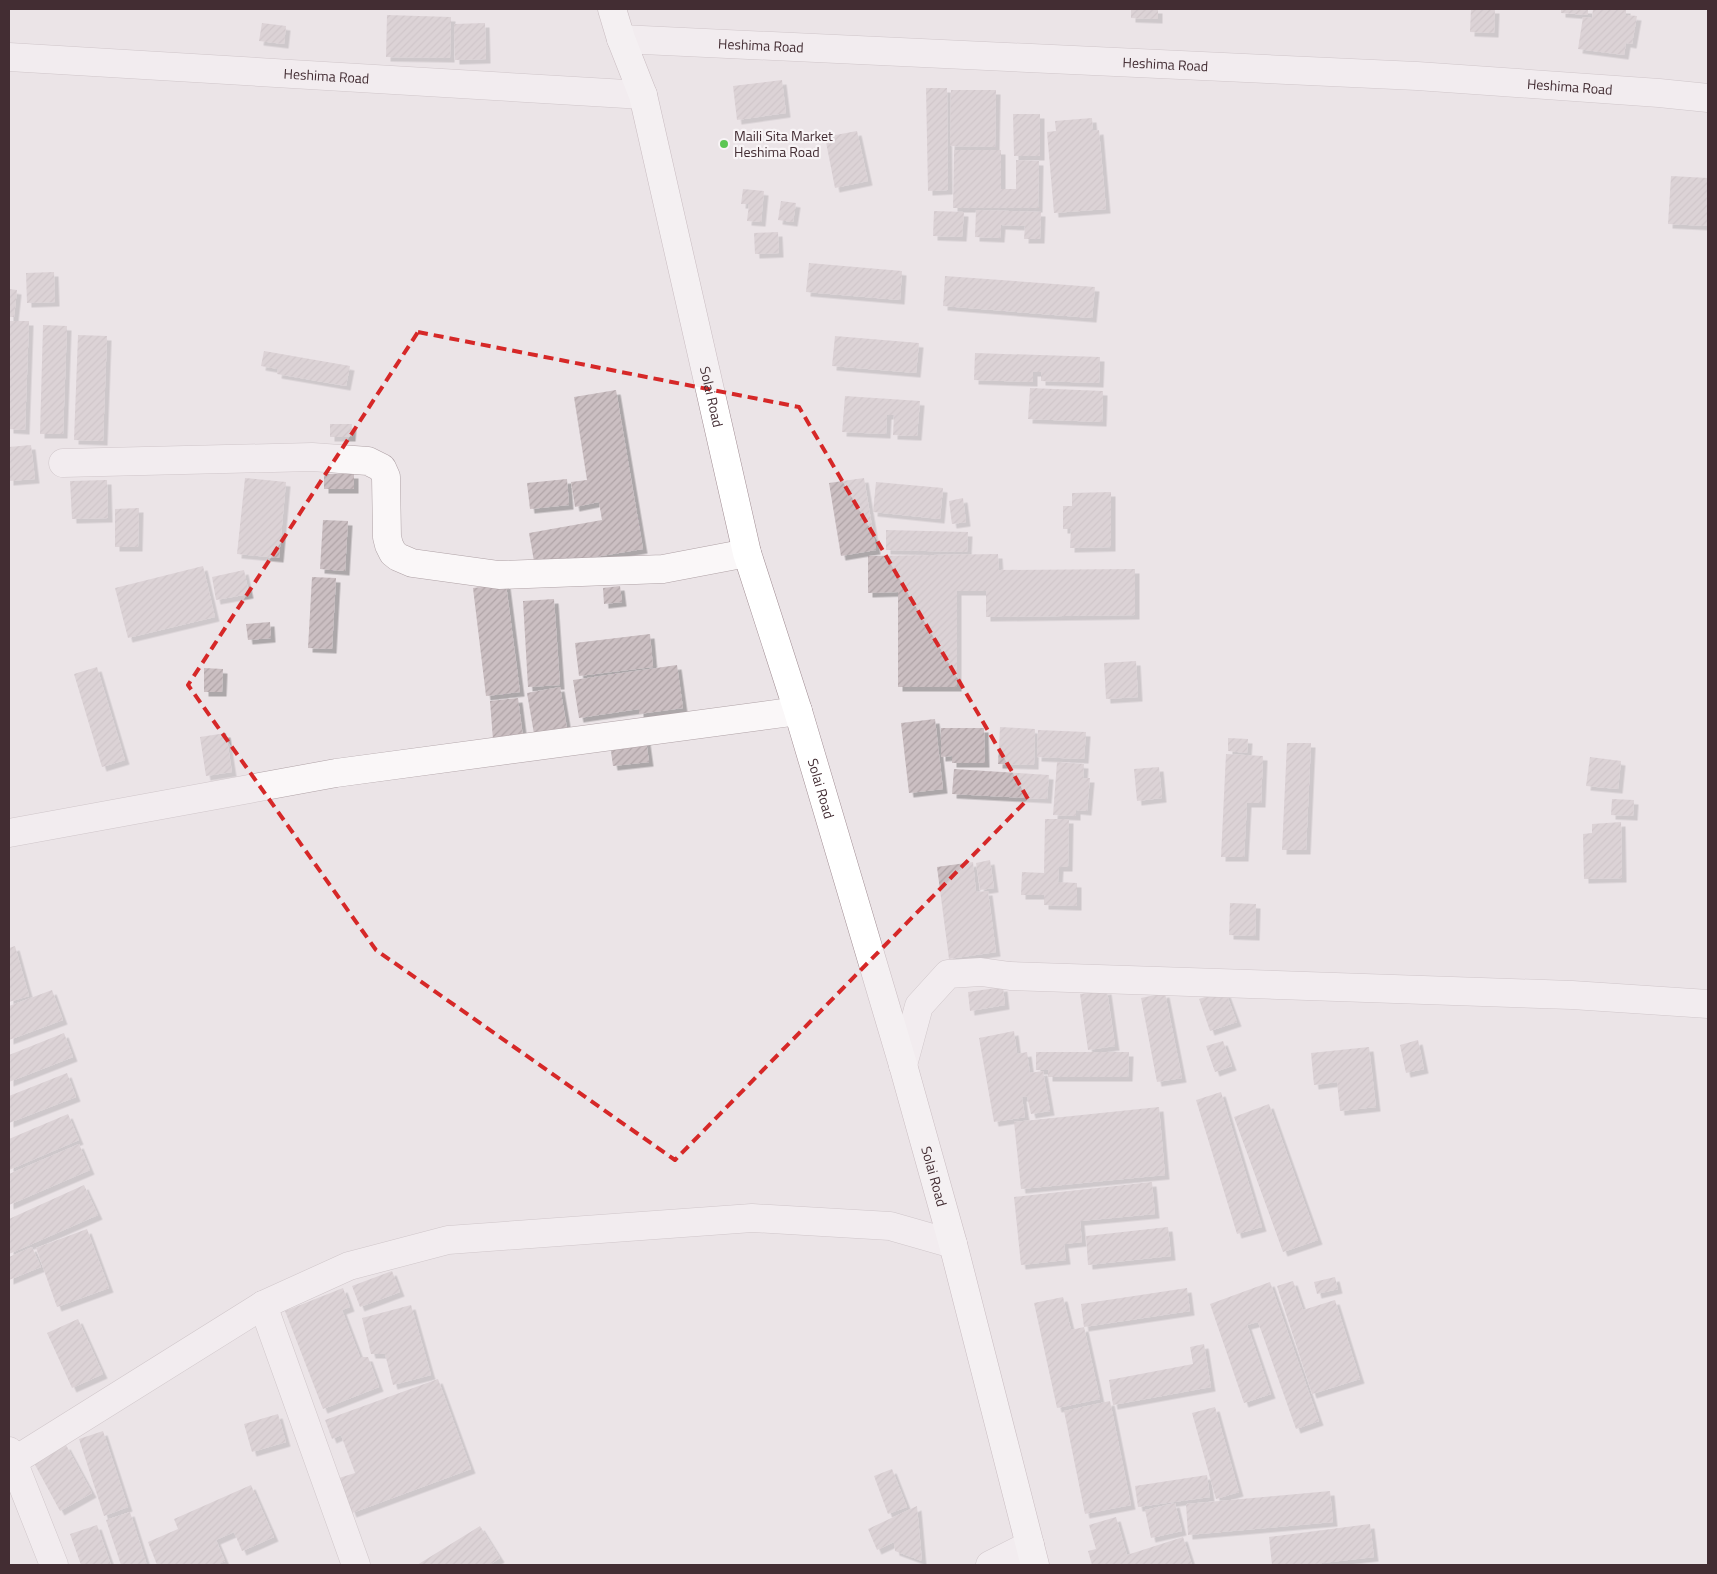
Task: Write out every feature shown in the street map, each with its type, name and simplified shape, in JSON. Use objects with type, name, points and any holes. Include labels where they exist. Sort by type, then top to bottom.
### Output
[{"type":"highway","name":"Solai Road","points":[[612,9],[642,95],[747,553],[798,711],[903,1065],[953,1244],[1032,1555]]},
{"type":"street","name":"Heshima Road","points":[[622,39],[1417,76],[1659,92],[1708,98]]},
{"type":"street","name":"Heshima Road","points":[[9,57],[642,95]]},
{"type":"street","points":[[63,463],[312,456],[368,460],[382,468],[386,476],[387,537],[393,553],[398,558],[421,565],[499,575],[663,569],[747,553]]},
{"type":"street","points":[[9,833],[336,773],[798,711]]},
{"type":"street","points":[[903,1065],[919,1006],[948,974],[981,972],[1010,976],[1572,995],[1708,1004]]},
{"type":"street","points":[[54,1565],[10,1459],[263,1305],[349,1266],[448,1240],[752,1218],[890,1226],[953,1244]]},
{"type":"street","points":[[263,1305],[356,1565]]},
{"type":"street","points":[[990,1565],[1032,1555]]},
{"type":"highlighted area","points":[[418,332],[799,407],[1028,799],[675,1160],[376,950],[188,685]]},
{"type":"building","points":[[1131,9],[1158,9],[1158,19],[1131,18]]},
{"type":"building","points":[[1471,9],[1495,9],[1494,33],[1470,32]]},
{"type":"building","points":[[1561,9],[1588,9],[1588,15],[1561,13]]},
{"type":"building","points":[[1593,9],[1626,9],[1626,15],[1637,16],[1632,44],[1626,43],[1624,55],[1578,49],[1583,17],[1592,18]]},
{"type":"building","points":[[387,15],[451,17],[450,58],[386,57]]},
{"type":"building","points":[[262,23],[286,26],[284,44],[259,41]]},
{"type":"building","points":[[485,23],[486,59],[455,60],[454,24]]},
{"type":"building","points":[[782,80],[786,113],[737,120],[733,86]]},
{"type":"building","points":[[926,88],[947,88],[948,190],[928,191]]},
{"type":"building","points":[[951,90],[996,90],[995,147],[950,146]]},
{"type":"building","points":[[1013,114],[1040,114],[1040,156],[1014,156]]},
{"type":"building","points":[[1092,118],[1093,131],[1099,130],[1106,209],[1054,213],[1047,132],[1056,131],[1055,121]]},
{"type":"building","points":[[857,131],[868,181],[835,188],[825,137]]},
{"type":"building","points":[[954,150],[1001,150],[1001,189],[1016,189],[1016,160],[1039,161],[1038,208],[953,208]]},
{"type":"building","points":[[1671,176],[1708,178],[1708,226],[1668,224]]},
{"type":"building","points":[[743,189],[764,191],[761,222],[747,221],[749,204],[741,204]]},
{"type":"building","points":[[781,201],[796,203],[793,222],[778,220]]},
{"type":"building","points":[[976,210],[1041,212],[1040,239],[1024,239],[1025,226],[1001,225],[1000,238],[975,237]]},
{"type":"building","points":[[934,211],[964,212],[962,237],[933,236]]},
{"type":"building","points":[[778,232],[779,253],[755,254],[754,233]]},
{"type":"building","points":[[809,263],[902,271],[900,300],[806,292]]},
{"type":"building","points":[[54,272],[55,302],[27,303],[26,273]]},
{"type":"building","points":[[945,276],[1095,287],[1092,318],[943,306]]},
{"type":"building","points":[[9,289],[17,290],[14,317],[9,317]]},
{"type":"building","points":[[9,321],[29,321],[25,430],[9,429]]},
{"type":"building","points":[[43,325],[67,326],[63,434],[40,434]]},
{"type":"building","points":[[78,335],[107,336],[103,441],[74,440]]},
{"type":"building","points":[[835,336],[919,343],[916,373],[832,366]]},
{"type":"building","points":[[264,351],[350,366],[346,386],[277,374],[278,369],[261,366]]},
{"type":"building","points":[[975,353],[1100,357],[1099,383],[1041,381],[1041,372],[1033,372],[1033,382],[974,380]]},
{"type":"building","points":[[1030,388],[1103,391],[1102,422],[1028,419]]},
{"type":"building","points":[[616,390],[643,549],[535,567],[529,533],[602,520],[599,502],[575,507],[571,482],[587,480],[574,397]]},
{"type":"building","points":[[845,396],[920,401],[917,436],[893,435],[894,415],[887,415],[886,434],[842,432]]},
{"type":"building","points":[[330,424],[352,424],[351,437],[330,437]]},
{"type":"building","points":[[31,445],[35,479],[9,481],[9,447]]},
{"type":"building","points":[[324,474],[354,474],[354,489],[324,489]]},
{"type":"building","points":[[245,478],[286,482],[279,558],[237,554]]},
{"type":"building","points":[[864,478],[876,550],[841,556],[829,483]]},
{"type":"building","points":[[567,479],[569,505],[530,509],[527,483]]},
{"type":"building","points":[[107,480],[108,518],[72,519],[70,481]]},
{"type":"building","points":[[876,482],[943,488],[940,519],[873,512]]},
{"type":"building","points":[[1111,492],[1111,547],[1070,548],[1071,529],[1063,529],[1063,506],[1072,506],[1072,493]]},
{"type":"building","points":[[963,498],[966,522],[952,524],[949,501]]},
{"type":"building","points":[[139,508],[138,547],[115,547],[115,509]]},
{"type":"building","points":[[323,520],[348,521],[345,571],[320,569]]},
{"type":"building","points":[[886,530],[968,532],[967,552],[886,550]]},
{"type":"building","points":[[998,554],[999,570],[1135,569],[1135,615],[986,617],[986,591],[957,591],[957,687],[898,687],[898,592],[868,593],[868,556]]},
{"type":"building","points":[[203,566],[215,617],[128,638],[115,588]]},
{"type":"building","points":[[244,570],[249,594],[216,600],[212,577]]},
{"type":"building","points":[[312,577],[336,578],[332,649],[308,648]]},
{"type":"building","points":[[506,584],[520,692],[486,696],[473,588]]},
{"type":"building","points":[[620,586],[622,602],[604,604],[603,588]]},
{"type":"building","points":[[554,599],[560,685],[528,687],[523,601]]},
{"type":"building","points":[[270,622],[271,638],[248,640],[246,624]]},
{"type":"building","points":[[650,634],[653,667],[579,676],[575,643]]},
{"type":"building","points":[[1136,661],[1138,697],[1106,699],[1104,663]]},
{"type":"building","points":[[677,665],[683,708],[639,714],[639,709],[579,718],[573,680]]},
{"type":"building","points":[[97,667],[125,760],[102,767],[74,674]]},
{"type":"building","points":[[204,668],[223,669],[222,692],[204,692]]},
{"type":"building","points":[[560,687],[567,728],[534,734],[527,693]]},
{"type":"building","points":[[518,698],[523,737],[493,740],[490,701]]},
{"type":"building","points":[[935,719],[943,789],[909,793],[901,723]]},
{"type":"building","points":[[1000,727],[1035,729],[1034,765],[998,764]]},
{"type":"building","points":[[941,728],[984,728],[985,763],[952,763],[952,756],[941,757]]},
{"type":"building","points":[[1038,730],[1086,732],[1084,759],[1037,757]]},
{"type":"building","points":[[226,733],[232,772],[206,776],[200,737]]},
{"type":"building","points":[[1228,738],[1248,739],[1247,753],[1228,751]]},
{"type":"building","points":[[646,740],[649,762],[613,766],[610,744]]},
{"type":"building","points":[[1287,743],[1311,743],[1306,850],[1282,850]]},
{"type":"building","points":[[1226,754],[1263,756],[1261,803],[1247,803],[1244,857],[1221,857]]},
{"type":"building","points":[[1590,757],[1621,761],[1618,789],[1586,786]]},
{"type":"building","points":[[1057,762],[1084,764],[1083,778],[1090,778],[1087,811],[1076,810],[1076,816],[1053,815]]},
{"type":"building","points":[[1159,767],[1162,798],[1137,801],[1134,769]]},
{"type":"building","points":[[954,769],[1049,775],[1047,799],[952,794]]},
{"type":"building","points":[[1612,799],[1634,800],[1633,816],[1611,815]]},
{"type":"building","points":[[1045,819],[1069,819],[1068,867],[1059,867],[1058,882],[1077,883],[1077,906],[1044,905],[1044,895],[1021,895],[1022,872],[1044,873]]},
{"type":"building","points":[[1621,822],[1622,878],[1584,879],[1583,834],[1592,833],[1592,824]]},
{"type":"building","points":[[990,860],[994,888],[980,890],[976,863]]},
{"type":"building","points":[[973,862],[976,892],[988,891],[996,952],[949,959],[937,867]]},
{"type":"building","points":[[1230,903],[1256,904],[1255,936],[1229,935]]},
{"type":"building","points":[[15,946],[29,996],[9,1002],[9,948]]},
{"type":"building","points":[[1003,987],[1005,1005],[970,1011],[968,992]]},
{"type":"building","points":[[52,990],[63,1020],[9,1040],[9,1006]]},
{"type":"building","points":[[1107,990],[1115,1046],[1088,1050],[1080,994]]},
{"type":"building","points":[[1225,990],[1237,1022],[1210,1031],[1199,999]]},
{"type":"building","points":[[1165,993],[1182,1078],[1157,1082],[1141,998]]},
{"type":"building","points":[[1014,1031],[1017,1054],[1027,1052],[1030,1073],[1043,1071],[1050,1111],[1031,1114],[1027,1096],[1022,1097],[1025,1117],[994,1122],[979,1038]]},
{"type":"building","points":[[64,1033],[73,1057],[9,1082],[9,1055]]},
{"type":"building","points":[[1418,1040],[1424,1069],[1406,1073],[1400,1045]]},
{"type":"building","points":[[1223,1041],[1232,1066],[1215,1072],[1206,1046]]},
{"type":"building","points":[[1369,1047],[1376,1107],[1340,1111],[1337,1082],[1314,1085],[1311,1053]]},
{"type":"building","points":[[1036,1052],[1129,1052],[1128,1077],[1048,1077],[1048,1070],[1036,1070]]},
{"type":"building","points":[[67,1073],[76,1097],[9,1123],[9,1096]]},
{"type":"building","points":[[1221,1092],[1262,1227],[1237,1234],[1196,1100]]},
{"type":"building","points":[[1269,1104],[1318,1240],[1283,1252],[1234,1117]]},
{"type":"building","points":[[1159,1107],[1165,1175],[1021,1189],[1014,1122]]},
{"type":"building","points":[[68,1114],[79,1140],[9,1170],[9,1139]]},
{"type":"building","points":[[79,1144],[90,1170],[9,1205],[9,1174]]},
{"type":"building","points":[[1152,1182],[1155,1214],[1080,1221],[1082,1242],[1064,1244],[1066,1260],[1021,1265],[1014,1197]]},
{"type":"building","points":[[84,1185],[98,1215],[9,1254],[9,1219]]},
{"type":"building","points":[[1168,1227],[1171,1256],[1088,1265],[1086,1236]]},
{"type":"building","points":[[87,1229],[109,1288],[57,1307],[36,1248]]},
{"type":"building","points":[[32,1247],[41,1267],[9,1280],[9,1257]]},
{"type":"building","points":[[392,1271],[400,1292],[360,1307],[352,1286]]},
{"type":"building","points":[[1335,1277],[1338,1289],[1317,1294],[1314,1282]]},
{"type":"building","points":[[1293,1281],[1303,1310],[1335,1300],[1360,1379],[1312,1394],[1277,1286]]},
{"type":"building","points":[[1270,1282],[1319,1421],[1296,1429],[1258,1322],[1247,1325],[1271,1394],[1244,1403],[1210,1304]]},
{"type":"building","points":[[343,1288],[350,1307],[342,1310],[360,1357],[368,1357],[379,1387],[323,1409],[285,1311]]},
{"type":"building","points":[[1187,1288],[1190,1311],[1084,1327],[1081,1304]]},
{"type":"building","points":[[1063,1297],[1071,1330],[1084,1327],[1100,1399],[1057,1408],[1034,1303]]},
{"type":"building","points":[[411,1305],[431,1375],[393,1385],[385,1354],[371,1354],[362,1318]]},
{"type":"building","points":[[78,1319],[103,1374],[72,1388],[47,1333]]},
{"type":"building","points":[[1204,1344],[1211,1387],[1113,1405],[1109,1380],[1193,1364],[1190,1347]]},
{"type":"building","points":[[438,1379],[471,1469],[352,1513],[339,1478],[355,1473],[341,1435],[332,1439],[325,1420]]},
{"type":"building","points":[[1110,1401],[1131,1505],[1085,1514],[1064,1411]]},
{"type":"building","points":[[1215,1407],[1239,1492],[1216,1499],[1192,1413]]},
{"type":"building","points":[[278,1414],[286,1442],[252,1452],[244,1424]]},
{"type":"building","points":[[103,1431],[128,1507],[104,1516],[79,1439]]},
{"type":"building","points":[[66,1445],[92,1493],[60,1511],[34,1463]]},
{"type":"building","points":[[892,1469],[907,1507],[888,1514],[874,1476]]},
{"type":"building","points":[[1207,1475],[1210,1497],[1138,1507],[1135,1486]]},
{"type":"building","points":[[251,1485],[274,1537],[242,1551],[234,1532],[216,1540],[225,1561],[216,1565],[157,1565],[148,1542],[178,1529],[174,1519]]},
{"type":"building","points":[[1330,1491],[1333,1522],[1188,1535],[1186,1504]]},
{"type":"building","points":[[1175,1503],[1182,1531],[1151,1538],[1145,1510]]},
{"type":"building","points":[[917,1506],[922,1561],[895,1551],[894,1542],[877,1550],[868,1529]]},
{"type":"building","points":[[130,1512],[147,1565],[121,1565],[106,1520]]},
{"type":"building","points":[[1116,1517],[1127,1555],[1183,1537],[1192,1565],[1092,1565],[1088,1551],[1096,1549],[1089,1525]]},
{"type":"building","points":[[1370,1524],[1374,1557],[1305,1565],[1272,1565],[1269,1537]]},
{"type":"building","points":[[97,1525],[111,1565],[81,1565],[70,1534]]},
{"type":"building","points":[[480,1526],[500,1558],[489,1565],[417,1565]]},
{"type":"place","name":"Maili Sita Market Heshima Road","points":[[724,144]]}]
